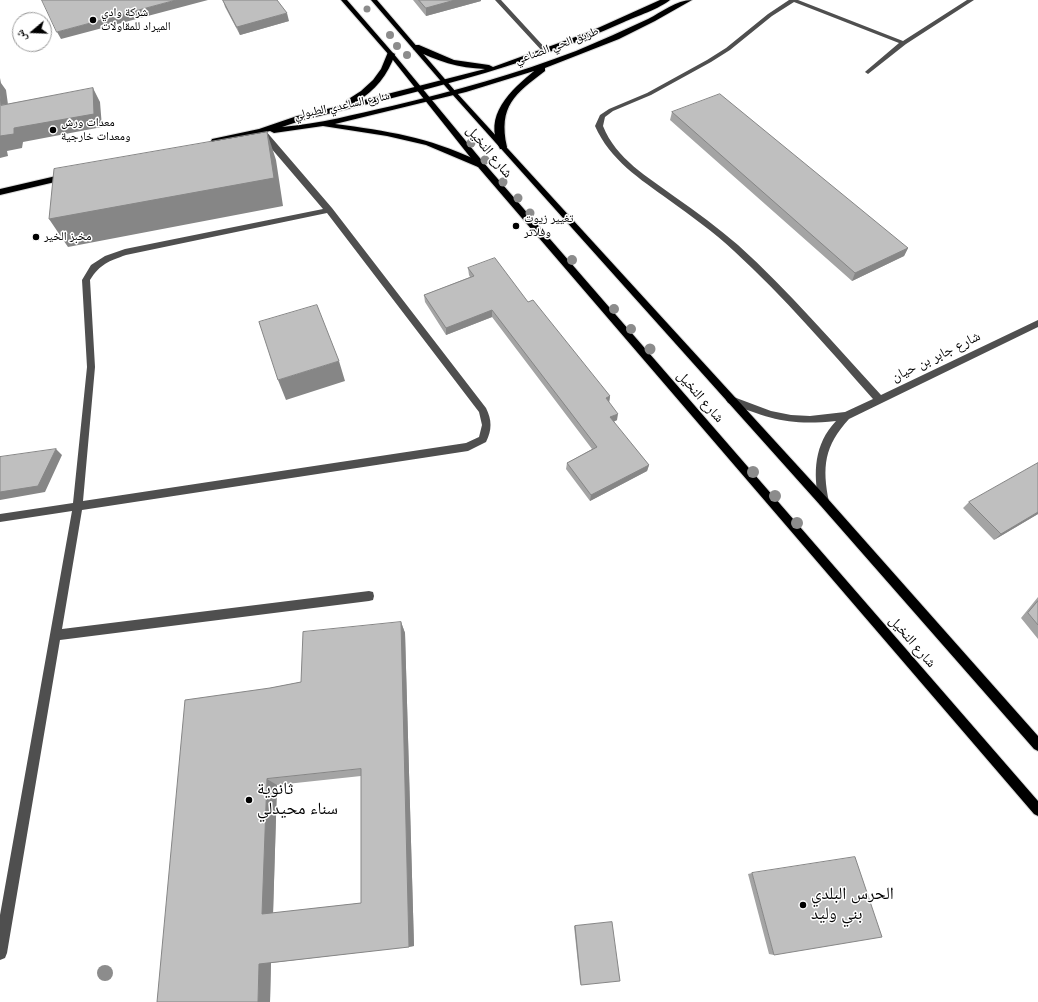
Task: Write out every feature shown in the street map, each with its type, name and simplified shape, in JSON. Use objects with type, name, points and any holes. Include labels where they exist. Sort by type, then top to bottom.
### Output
[{"type":"highway","name":"طريق الحي الصناعي","points":[[419,89],[498,68],[592,34],[666,0]]},
{"type":"highway","name":"طريق الحي الصناعي","points":[[428,100],[546,66],[613,38],[688,0]]},
{"type":"highway","points":[[416,47],[438,59],[452,63],[467,66],[498,68]]},
{"type":"highway","points":[[338,108],[352,101],[375,83],[388,64],[391,54]]},
{"type":"highway","points":[[503,147],[498,130],[502,108],[512,94],[546,66]]},
{"type":"highway","name":"شارع الساعدي الطبولي","points":[[261,131],[289,120],[419,89]]},
{"type":"highway","name":"شارع الساعدي الطبولي","points":[[207,143],[261,131],[289,129],[320,124],[428,100]]},
{"type":"highway","points":[[320,124],[390,134],[422,142],[453,152],[482,165]]},
{"type":"highway","points":[[0,192],[77,174]]},
{"type":"main road","name":"شارع النخيل","points":[[344,0],[391,54],[482,165],[1038,810]]},
{"type":"main road","name":"شارع النخيل","points":[[374,0],[416,47],[444,83],[824,502],[1038,745]]},
{"type":"street","points":[[498,0],[545,51]]},
{"type":"street","points":[[880,400],[791,303],[740,251],[714,229],[628,165],[609,145],[599,126],[599,121],[602,116],[611,110],[649,94],[710,61],[728,49],[770,15],[793,0],[904,43]]},
{"type":"street","points":[[868,72],[904,43],[971,0]]},
{"type":"street","points":[[0,518],[468,447],[482,439],[487,425],[483,411],[329,210],[261,131]]},
{"type":"street","points":[[0,953],[78,506],[92,367],[86,280],[94,267],[108,258],[125,252],[329,210]]},
{"type":"street","name":"شارع جابر بن حيان","points":[[846,416],[1038,323]]},
{"type":"street","points":[[731,400],[770,415],[790,419],[810,420],[846,416]]},
{"type":"street","points":[[824,502],[819,483],[823,449],[829,436],[846,416]]},
{"type":"street","points":[[55,635],[369,596]]},
{"type":"building","name":"شركة وادي الميراد للمقاولات","points":[[42,0],[176,0],[57,32],[52,21],[52,12],[48,12]]},
{"type":"building","points":[[223,0],[277,0],[287,13],[237,27]]},
{"type":"building","points":[[419,0],[455,0],[426,8]]},
{"type":"building","points":[[93,88],[94,114],[14,128],[14,134],[0,136],[0,95],[1,105]]},
{"type":"building","points":[[720,94],[908,248],[855,273],[672,112]]},
{"type":"building","points":[[267,132],[274,178],[49,219],[54,169]]},
{"type":"building","points":[[495,258],[528,302],[533,300],[610,396],[606,398],[618,414],[610,417],[649,465],[591,495],[567,463],[597,447],[492,310],[446,328],[424,295],[474,276],[468,268]]},
{"type":"building","points":[[317,305],[339,361],[278,380],[259,322]]},
{"type":"building","points":[[56,449],[38,486],[0,492],[0,457]]},
{"type":"building","points":[[1038,463],[1038,512],[1001,534],[969,502]]},
{"type":"building","points":[[1038,601],[1038,625],[1028,613]]},
{"type":"building","points":[[401,622],[409,947],[259,964],[258,1002],[157,1002],[185,700],[301,682],[303,632]],"holes":[[[361,769],[361,903],[262,914],[267,779]]]},
{"type":"building","points":[[855,857],[882,937],[774,955],[752,873]]},
{"type":"building","points":[[612,922],[620,981],[581,985],[575,926]]},
{"type":"place","name":"شركة وادي الميراد للمقاولات","points":[[93,20]]},
{"type":"place","name":"معدات ورش ومعدات خارجية","points":[[53,130]]},
{"type":"place","name":"تغيير زيوت وفلاتر","points":[[516,226]]},
{"type":"place","name":"مخبز الخير","points":[[36,237]]},
{"type":"place","name":"ثانوية سناء محيدلي","points":[[249,800]]},
{"type":"place","name":"الحرس البلدي بني وليد","points":[[803,905]]}]
